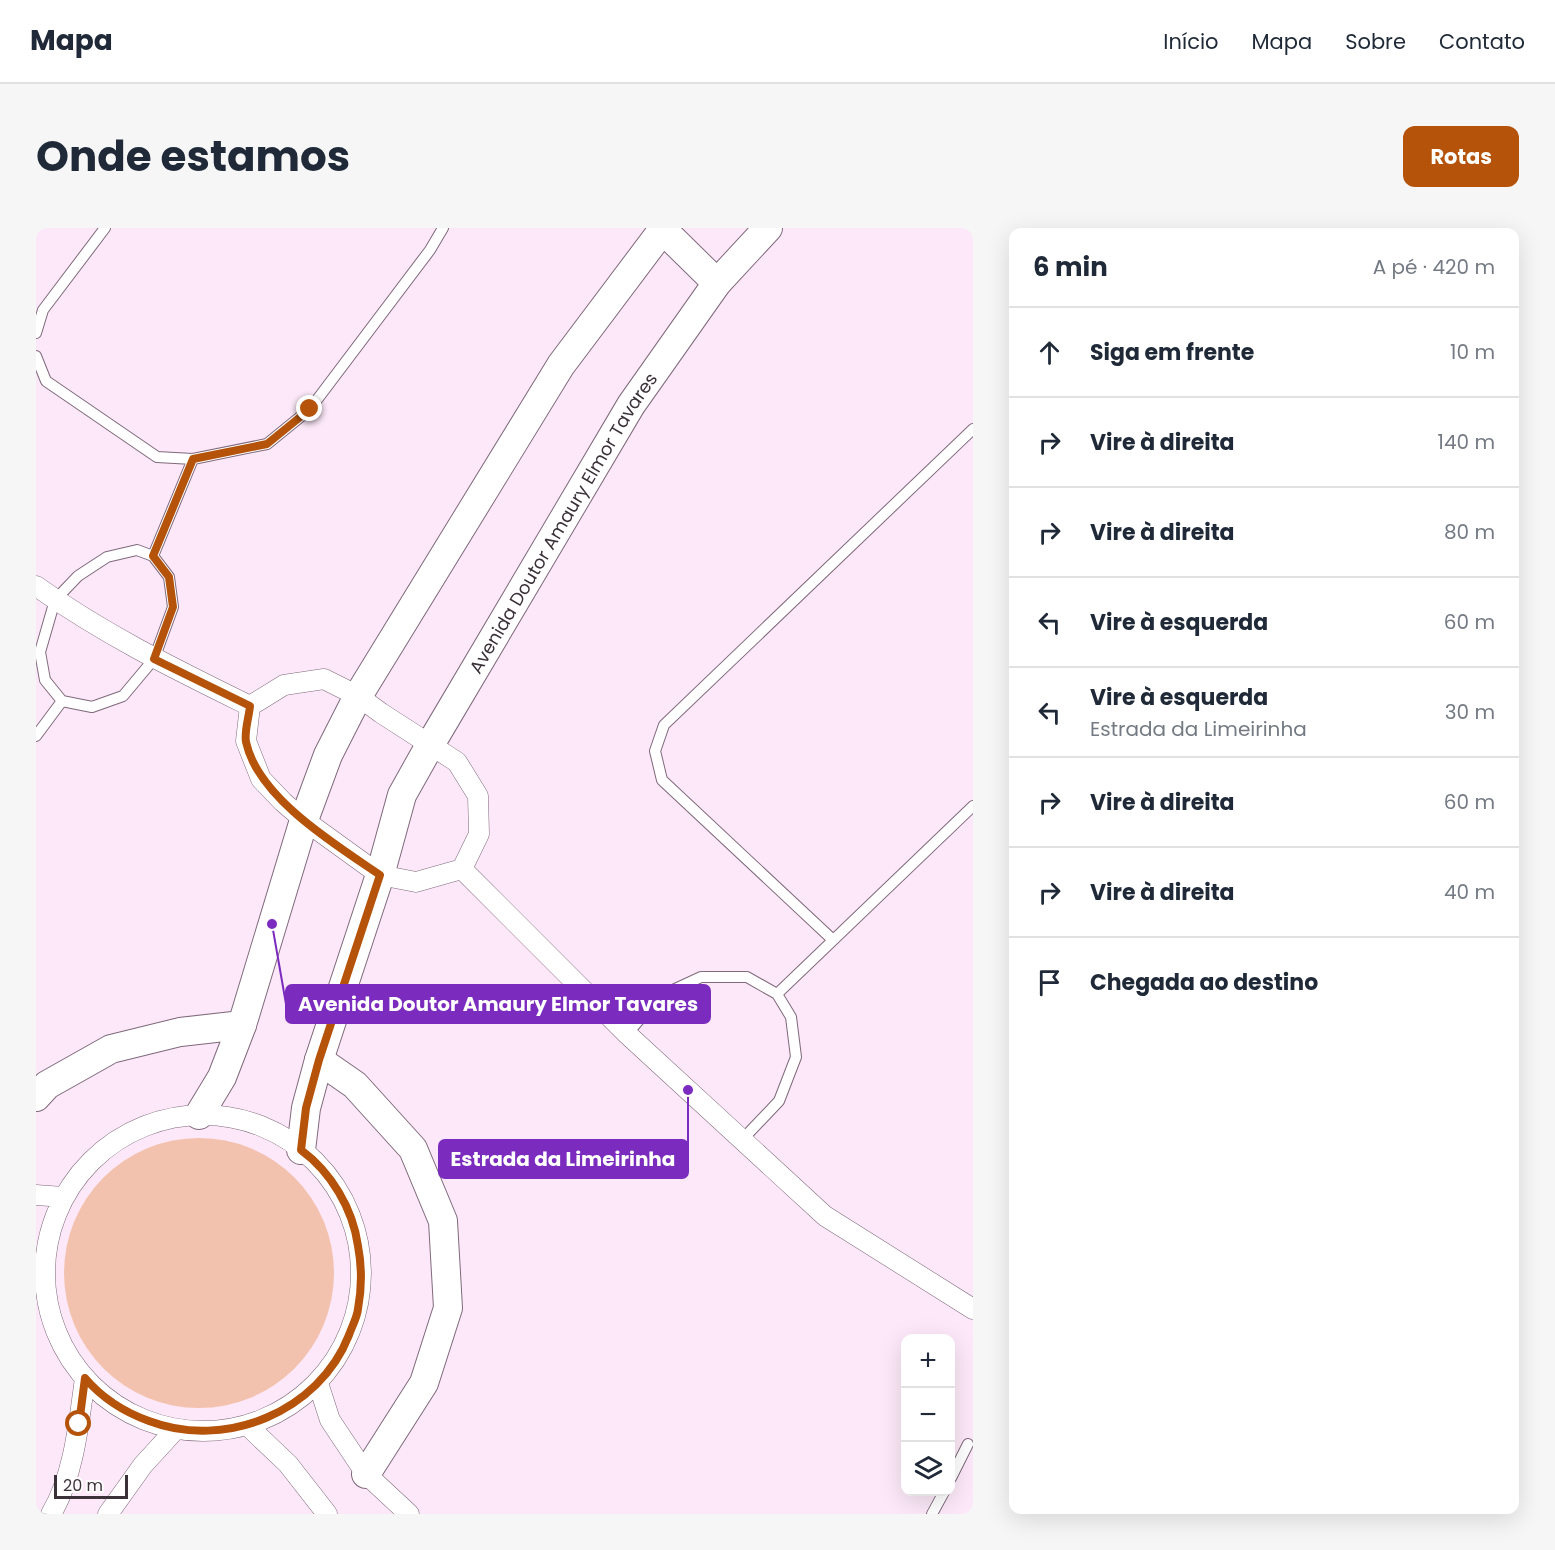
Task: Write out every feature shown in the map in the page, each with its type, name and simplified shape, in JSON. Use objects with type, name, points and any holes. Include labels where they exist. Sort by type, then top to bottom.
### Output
[{"type":"street","name":"Avenida Doutor Amaury Elmor Tavares","points":[[301,1150],[306,1108],[319,1060],[380,875],[402,795],[630,405],[717,283],[768,228]]},
{"type":"street","points":[[199,1115],[222,1077],[242,1025],[304,820],[328,754],[358,696],[561,364],[664,229],[717,283]]},
{"type":"street","points":[[36,586],[154,659],[250,706]]},
{"type":"street","points":[[324,679],[358,696],[457,762],[478,796],[479,834],[462,868],[416,882],[380,875],[304,820],[261,779],[246,741],[250,706],[284,685],[324,679]]},
{"type":"street","points":[[462,868],[627,1034],[825,1216],[973,1309]]},
{"type":"street","points":[[36,1097],[47,1085],[111,1049],[180,1032],[242,1025]]},
{"type":"street","points":[[319,1060],[355,1085],[413,1149],[443,1221],[448,1308],[424,1383],[366,1474]]},
{"type":"street","points":[[199,1115],[240,1119],[279,1134],[301,1150],[313,1159],[339,1191],[356,1229],[362,1270],[358,1311],[351,1331],[343,1350],[318,1383],[286,1409],[248,1426],[207,1432],[165,1427],[127,1413],[93,1388],[67,1355],[50,1318],[40,1275],[48,1236],[63,1197],[87,1164],[120,1138],[158,1121],[199,1115]]},
{"type":"street","points":[[36,1195],[63,1197]]},
{"type":"street","points":[[51,1514],[61,1497],[79,1424],[85,1378]]},
{"type":"street","points":[[318,1383],[330,1420],[366,1474],[409,1514]]},
{"type":"street","points":[[248,1426],[288,1464],[327,1514]]},
{"type":"street","points":[[108,1514],[142,1465],[176,1429]]},
{"type":"lane","points":[[36,333],[43,310],[105,228]]},
{"type":"lane","points":[[36,356],[46,381],[157,457],[193,459],[267,444],[310,409],[430,250],[442,228]]},
{"type":"lane","points":[[833,940],[662,780],[655,751],[664,725],[973,429]]},
{"type":"lane","points":[[153,556],[193,459]]},
{"type":"lane","points":[[137,550],[153,556],[169,577],[173,607],[154,659],[123,696],[92,707],[62,701],[45,680],[40,652],[56,600],[78,576],[107,557],[137,550]]},
{"type":"lane","points":[[36,736],[62,701]]},
{"type":"lane","points":[[777,994],[973,806]]},
{"type":"lane","points":[[627,1034],[660,996],[701,977],[747,977],[777,994],[791,1017],[796,1056],[779,1101],[742,1140]]},
{"type":"lane","points":[[955,1470],[968,1444]]},
{"type":"lane","points":[[932,1514],[941,1496]]},
{"type":"shaded area","points":[[199,1138],[225,1141],[251,1149],[274,1161],[294,1178],[311,1198],[323,1221],[331,1247],[334,1273],[331,1299],[323,1325],[311,1348],[294,1368],[274,1385],[251,1397],[225,1405],[199,1408],[173,1405],[147,1397],[124,1385],[104,1368],[87,1348],[75,1325],[67,1299],[64,1273],[67,1247],[75,1221],[87,1198],[104,1178],[124,1161],[147,1149],[173,1141]]},
{"type":"place","name":"Avenida Doutor Amaury Elmor Tavares","points":[[272,924]]},
{"type":"place","name":"Estrada da Limeirinha","points":[[688,1090]]},
{"type":"route","points":[[79,1424],[85,1378],[93,1388],[127,1413],[165,1427],[207,1432],[248,1426],[286,1409],[318,1383],[343,1350],[358,1311],[362,1270],[356,1229],[339,1191],[313,1159],[301,1150],[306,1108],[319,1060],[380,875],[304,820],[261,779],[246,741],[250,706],[154,659],[173,607],[169,577],[153,556],[193,459],[267,444],[310,409]]}]
